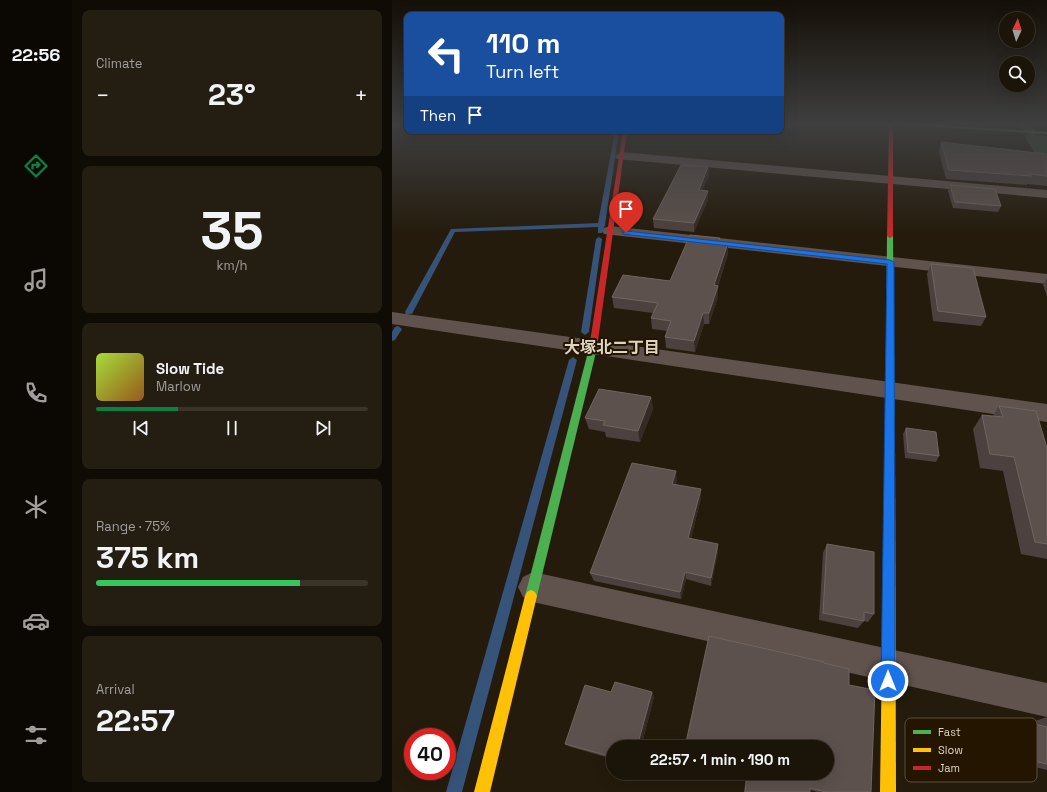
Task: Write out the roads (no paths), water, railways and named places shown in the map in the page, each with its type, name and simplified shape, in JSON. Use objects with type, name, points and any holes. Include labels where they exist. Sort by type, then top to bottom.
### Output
[{"type":"street","points":[[482,792],[593,346],[621,161]]},
{"type":"street","points":[[677,161],[1047,194]]},
{"type":"street","points":[[888,792],[890,161]]},
{"type":"street","points":[[610,231],[1047,279]]},
{"type":"street","points":[[392,318],[1047,413]]},
{"type":"street","points":[[533,587],[1047,700]]},
{"type":"waterway","points":[[601,225],[612,161]]},
{"type":"waterway","points":[[409,312],[453,230],[601,225]]},
{"type":"waterway","points":[[600,232],[601,225]]},
{"type":"waterway","points":[[585,332],[599,239]]},
{"type":"waterway","points":[[392,338],[398,329]]},
{"type":"waterway","points":[[454,792],[573,360]]},
{"type":"district","name":"大塚北二丁目","points":[[612,347]]}]
